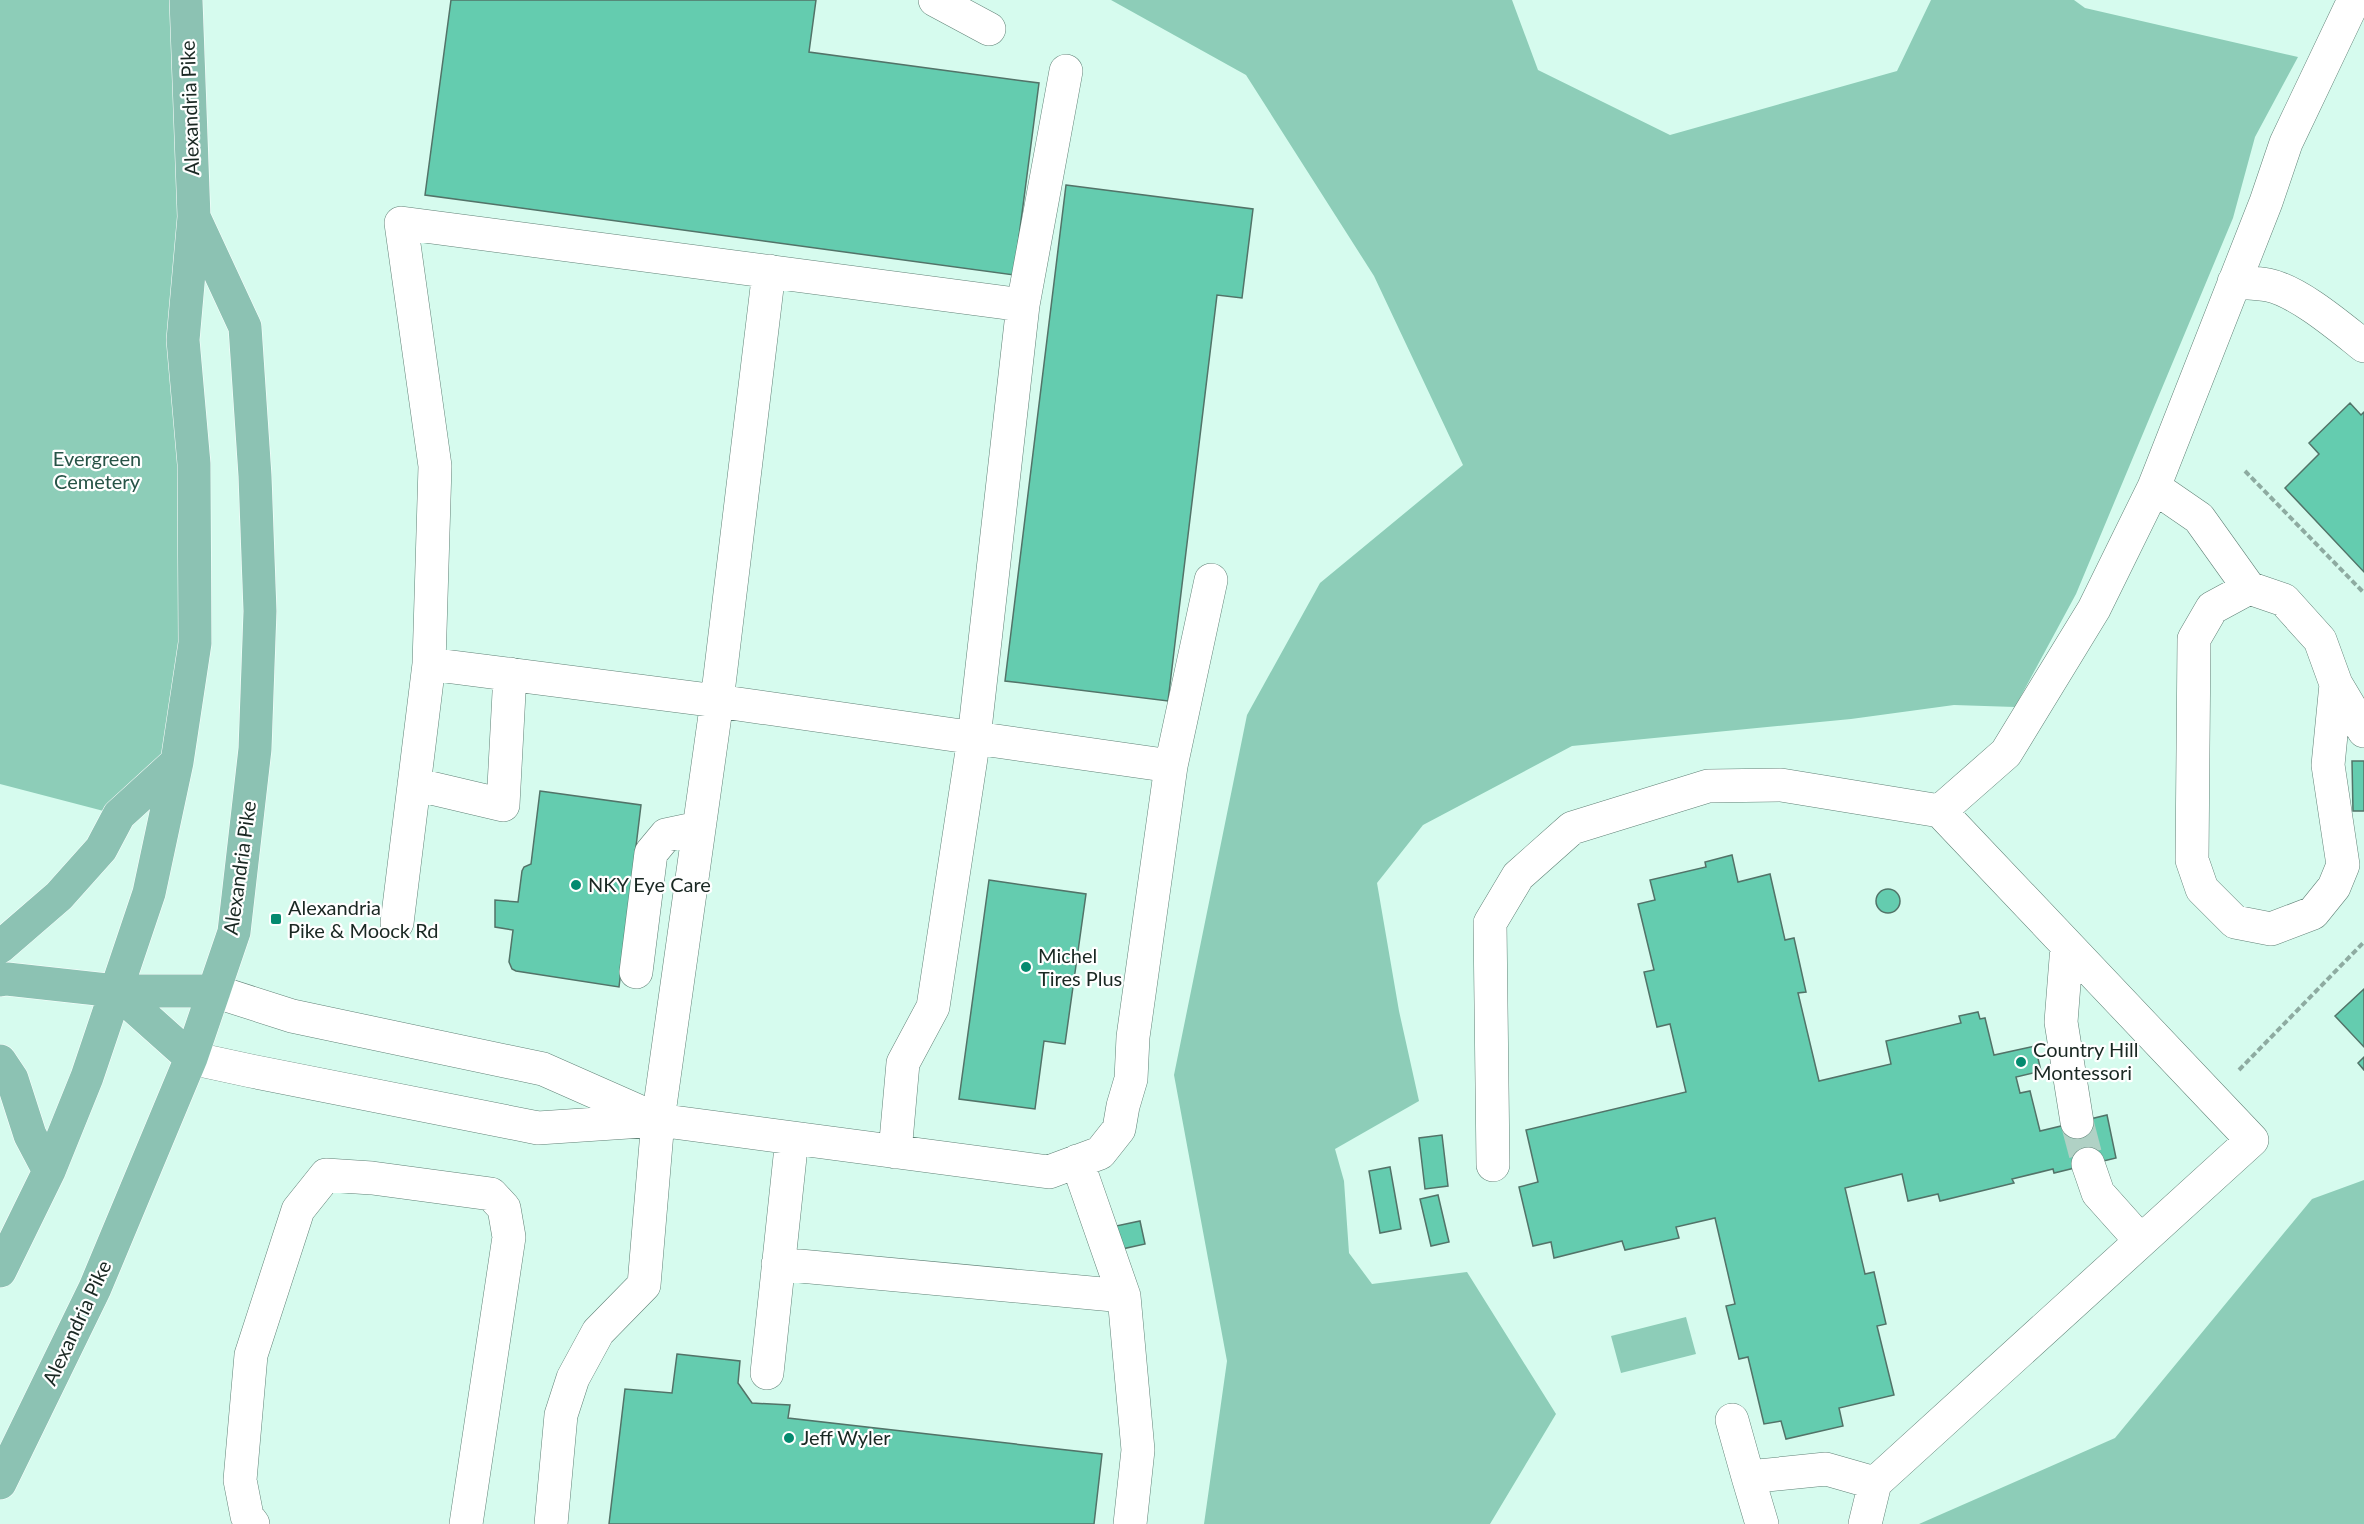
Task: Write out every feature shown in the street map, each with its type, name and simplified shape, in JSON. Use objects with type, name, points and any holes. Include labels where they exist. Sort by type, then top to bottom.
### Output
[{"type":"main road","name":"Alexandria Pike","points":[[0,1270],[49,1171],[87,1077],[148,893],[177,762],[195,643],[194,464],[183,340],[194,217],[186,0]]},
{"type":"main road","name":"Alexandria Pike","points":[[0,1484],[95,1288],[191,1058],[234,932],[255,749],[260,611],[255,476],[245,327],[194,217]]},
{"type":"main road","points":[[0,946],[59,896],[101,849],[119,815],[177,762]]},
{"type":"main road","points":[[0,980],[117,992],[214,991]]},
{"type":"main road","points":[[117,992],[191,1058]]},
{"type":"main road","points":[[0,1061],[12,1079],[30,1135],[49,1171]]},
{"type":"lane","points":[[935,0],[989,29]]},
{"type":"lane","points":[[1940,812],[2006,753],[2094,609],[2154,487],[2266,202],[2286,143],[2354,0]]},
{"type":"lane","points":[[895,1152],[903,1063],[933,1007],[974,738],[1023,305],[1066,71]]},
{"type":"lane","points":[[397,923],[429,664],[435,466],[400,223],[1023,305]]},
{"type":"lane","points":[[551,1524],[561,1414],[573,1378],[598,1332],[644,1285],[658,1120],[717,701],[769,271]]},
{"type":"lane","points":[[2234,282],[2270,285],[2316,309],[2364,346]]},
{"type":"lane","points":[[2154,487],[2199,518],[2249,588],[2284,600],[2320,640],[2336,684],[2364,731]]},
{"type":"lane","points":[[191,1058],[537,1128],[658,1120],[1049,1172],[1100,1153],[1119,1129],[1122,1106],[1131,1079],[1133,1037],[1171,766],[1210,579]]},
{"type":"lane","points":[[2249,588],[2212,608],[2194,639],[2192,860],[2202,889],[2235,922],[2271,929],[2313,913],[2354,857],[2328,765],[2336,684]]},
{"type":"lane","points":[[429,664],[717,701],[1171,766]]},
{"type":"lane","points":[[414,784],[503,805],[510,674]]},
{"type":"lane","points":[[1493,1165],[1490,923],[1518,876],[1572,828],[1708,786],[1781,785],[1940,812],[2252,1140],[1875,1483],[1865,1524]]},
{"type":"lane","points":[[636,972],[651,853],[666,835],[699,828]]},
{"type":"lane","points":[[2067,946],[2061,1022],[2077,1122]]},
{"type":"lane","points":[[214,991],[292,1016],[543,1069],[658,1120]]},
{"type":"lane","points":[[767,1373],[792,1138]]},
{"type":"lane","points":[[1077,1161],[1124,1296],[1138,1450],[1130,1524]]},
{"type":"lane","points":[[2088,1164],[2098,1193],[2140,1240]]},
{"type":"lane","points":[[253,1524],[247,1516],[240,1480],[251,1355],[298,1210],[326,1175],[372,1178],[491,1194],[504,1208],[509,1237],[466,1524]]},
{"type":"lane","points":[[778,1264],[1124,1296]]},
{"type":"lane","points":[[1732,1420],[1762,1524]]},
{"type":"lane","points":[[1748,1477],[1826,1469],[1875,1483]]},
{"type":"path","points":[[2244,471],[2364,593]]},
{"type":"path","points":[[2212,1099],[2364,942]]},
{"type":"green space","name":"Evergreen Cemetery","points":[[0,0],[186,0],[194,217],[177,762],[119,815],[0,784]]},
{"type":"green space","points":[[1111,0],[1512,0],[1538,70],[1670,135],[1897,71],[1931,0],[2074,0],[2085,8],[2298,57],[2255,137],[2233,218],[2076,594],[2015,707],[1954,705],[1851,719],[1572,746],[1423,825],[1377,883],[1399,1011],[1419,1101],[1335,1149],[1344,1181],[1349,1253],[1372,1284],[1467,1272],[1556,1414],[1490,1524],[1204,1524],[1227,1361],[1174,1075],[1247,715],[1320,583],[1463,465],[1374,276],[1246,75]]},
{"type":"green space","points":[[2364,1180],[2364,1524],[1919,1524],[2115,1438],[2312,1199]]},
{"type":"green space","points":[[1686,1317],[1696,1354],[1621,1373],[1611,1336]]},
{"type":"building","points":[[451,0],[816,0],[809,52],[1039,83],[1014,275],[425,195]]},
{"type":"building","points":[[1066,185],[1253,209],[1242,298],[1217,295],[1168,701],[1005,681]]},
{"type":"building","points":[[2350,403],[2361,415],[2364,412],[2364,572],[2285,488],[2319,454],[2309,443]]},
{"type":"building","points":[[2352,761],[2364,761],[2364,811],[2353,811]]},
{"type":"building","name":"NKY Eye Care","points":[[540,791],[641,805],[619,987],[516,971],[512,969],[509,962],[513,930],[495,927],[495,900],[518,902],[522,871],[524,867],[531,864]]},
{"type":"building","points":[[1732,855],[1738,882],[1770,874],[1785,940],[1794,938],[1806,992],[1798,993],[1819,1081],[1891,1064],[1886,1041],[1961,1023],[1959,1016],[1978,1012],[1980,1019],[1985,1018],[1994,1055],[2035,1046],[2041,1071],[2016,1077],[2020,1093],[2030,1091],[2040,1131],[2107,1115],[2116,1158],[2054,1173],[2053,1169],[2012,1179],[2014,1183],[1940,1201],[1938,1194],[1908,1201],[1902,1174],[1845,1188],[1865,1274],[1874,1272],[1886,1324],[1877,1326],[1894,1395],[1839,1408],[1843,1426],[1786,1439],[1781,1421],[1764,1424],[1748,1357],[1739,1359],[1726,1306],[1735,1304],[1715,1218],[1676,1227],[1679,1238],[1625,1250],[1622,1241],[1554,1258],[1551,1242],[1533,1246],[1519,1187],[1538,1182],[1526,1130],[1686,1092],[1670,1024],[1657,1027],[1644,972],[1654,970],[1638,904],[1655,900],[1650,880],[1706,867],[1705,862]]},
{"type":"building","name":"Michel Tires Plus","points":[[989,880],[1086,894],[1065,1044],[1044,1041],[1035,1109],[959,1099]]},
{"type":"building","points":[[1888,889],[1896,893],[1900,901],[1896,909],[1888,913],[1880,909],[1876,901],[1880,893]]},
{"type":"building","points":[[2364,989],[2364,1047],[2335,1016]]},
{"type":"building","points":[[2364,1057],[2364,1070],[2358,1063]]},
{"type":"building","points":[[1442,1135],[1448,1186],[1425,1189],[1419,1138]]},
{"type":"building","points":[[1390,1167],[1401,1229],[1380,1233],[1369,1171]]},
{"type":"building","points":[[1438,1195],[1449,1242],[1431,1246],[1420,1199]]},
{"type":"building","points":[[1140,1221],[1145,1244],[1122,1249],[1116,1226]]},
{"type":"building","name":"Jeff Wyler","points":[[677,1354],[740,1361],[738,1383],[752,1403],[790,1405],[788,1418],[1102,1454],[1094,1524],[609,1524],[625,1389],[672,1393]]},
{"type":"tunnel","points":[[2077,1122],[2088,1164]]},
{"type":"place","name":"NKY Eye Care","points":[[576,885]]},
{"type":"place","name":"Alexandria Pike & Moock Rd","points":[[276,919]]},
{"type":"place","name":"Michel Tires Plus","points":[[1026,967]]},
{"type":"place","name":"Country Hill Montessori","points":[[2021,1062]]},
{"type":"place","name":"Jeff Wyler","points":[[789,1438]]}]
